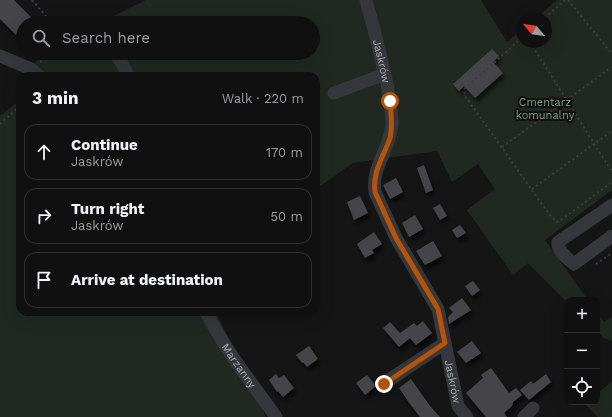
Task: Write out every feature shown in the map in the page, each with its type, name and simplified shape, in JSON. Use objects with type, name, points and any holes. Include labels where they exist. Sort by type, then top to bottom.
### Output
[{"type":"street","name":"Jaskrów","points":[[366,0],[385,74],[390,101],[392,124],[390,138],[376,173],[374,184],[375,192],[396,238],[438,309],[458,406],[467,417]]},
{"type":"street","points":[[0,56],[35,72]]},
{"type":"street","points":[[120,60],[127,72]]},
{"type":"street","points":[[334,94],[346,82],[385,74]]},
{"type":"street","points":[[612,205],[557,244],[558,248],[574,264],[612,236]]},
{"type":"street","name":"Marzanny","points":[[208,316],[244,373],[276,417]]},
{"type":"street","name":"Jaskrów","points":[[384,384],[445,343]]},
{"type":"path","points":[[32,0],[46,16]]},
{"type":"path","points":[[551,12],[566,0],[612,54]]},
{"type":"path","points":[[516,43],[464,89],[465,96],[549,214],[557,222],[612,182]]},
{"type":"path","points":[[534,48],[612,172]]},
{"type":"path","points":[[35,72],[46,60]]},
{"type":"path","points":[[502,147],[612,67]]},
{"type":"path","points":[[0,124],[16,110]]},
{"type":"path","points":[[532,189],[612,130]]},
{"type":"path","points":[[592,267],[612,253]]},
{"type":"green space","name":"Cmentarz komunalny","points":[[146,0],[481,0],[507,42],[516,34],[516,48],[552,48],[552,12],[543,12],[557,0],[612,0],[612,190],[545,240],[586,297],[564,297],[564,299],[528,263],[513,275],[467,210],[495,189],[478,164],[452,182],[437,151],[353,163],[320,186],[320,72],[34,72],[34,63],[38,60],[320,60],[320,16],[113,16]]},
{"type":"green space","points":[[16,103],[16,316],[218,316],[266,417],[0,417],[0,116]]},
{"type":"green space","points":[[600,316],[604,322],[612,317],[612,341],[604,338],[600,334]]},
{"type":"green space","points":[[612,381],[612,417],[598,417],[586,405],[600,405],[600,391]]},
{"type":"building","points":[[0,0],[14,0],[30,16],[16,16],[16,35],[0,19]]},
{"type":"building","points":[[492,49],[499,56],[493,62],[503,73],[475,98],[464,86],[459,91],[453,84]]},
{"type":"building","points":[[424,165],[433,190],[426,193],[417,168]]},
{"type":"building","points":[[396,178],[403,192],[390,199],[383,185]]},
{"type":"building","points":[[360,196],[368,213],[354,220],[347,202]]},
{"type":"building","points":[[440,204],[447,216],[440,220],[433,208]]},
{"type":"building","points":[[415,215],[423,229],[409,237],[402,223]]},
{"type":"building","points":[[460,225],[466,233],[457,238],[452,230]]},
{"type":"building","points":[[374,232],[382,244],[372,250],[374,253],[365,258],[357,244]]},
{"type":"building","points":[[433,241],[442,256],[425,265],[416,251]]},
{"type":"building","points":[[473,281],[480,290],[472,296],[465,286]]},
{"type":"building","points":[[462,298],[471,310],[449,324],[448,317],[453,312],[449,308]]},
{"type":"building","points":[[423,321],[432,333],[416,345],[410,338],[399,347],[383,328],[390,322],[400,333],[414,323],[417,326]]},
{"type":"building","points":[[472,341],[481,353],[466,363],[457,352]]},
{"type":"building","points":[[309,346],[318,359],[307,367],[296,355]]},
{"type":"building","points":[[491,368],[509,393],[516,388],[522,395],[513,402],[512,406],[504,413],[507,417],[486,417],[466,393],[483,378],[481,375]]},
{"type":"building","points":[[276,374],[279,378],[284,375],[294,388],[283,397],[278,391],[277,392],[269,380]]},
{"type":"building","points":[[546,374],[551,382],[529,400],[520,390],[531,381],[533,384]]},
{"type":"building","points":[[367,375],[376,386],[365,395],[356,383]]},
{"type":"building","points":[[411,379],[430,406],[440,417],[420,417],[410,404],[399,388]]},
{"type":"route","points":[[384,384],[445,343],[438,309],[396,238],[375,192],[374,184],[376,173],[390,138],[392,124],[390,101]]}]
